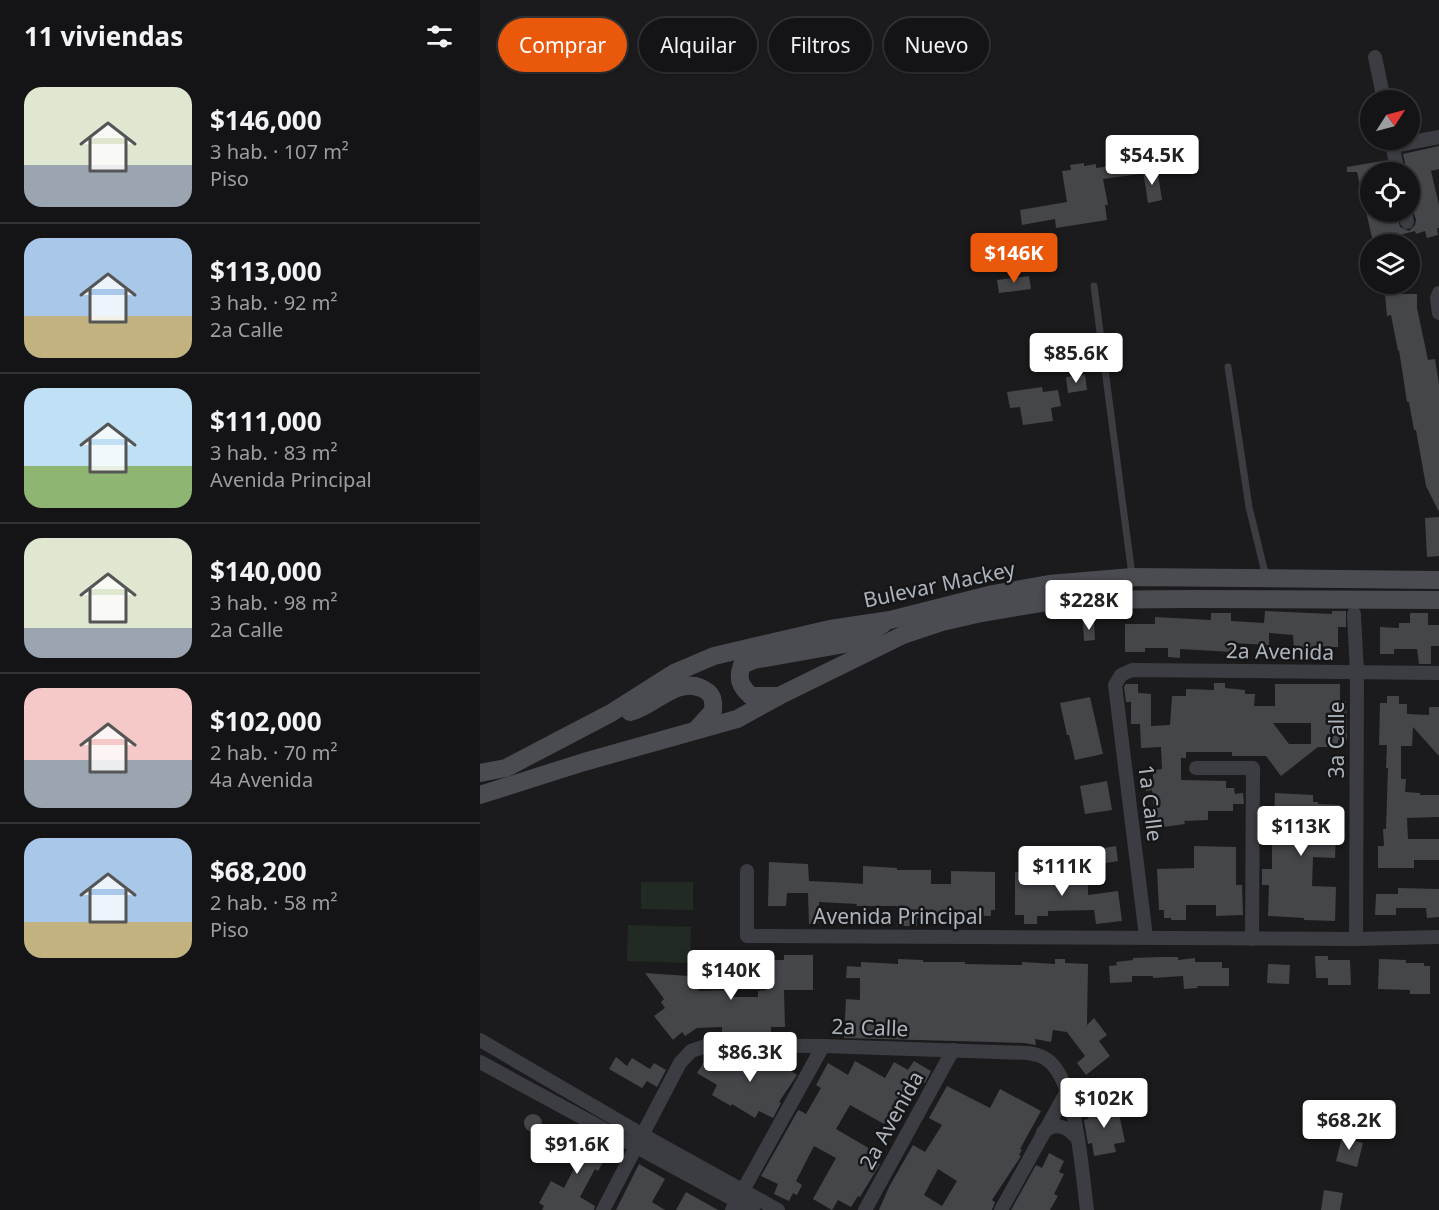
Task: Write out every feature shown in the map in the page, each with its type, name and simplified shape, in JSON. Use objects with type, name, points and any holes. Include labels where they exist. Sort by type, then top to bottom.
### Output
[{"type":"main road","name":"Bulevar Mackey","points":[[480,773],[506,768],[611,712],[674,673],[714,656],[830,629],[890,620],[993,594],[1038,586],[1132,577],[1439,580]]},
{"type":"main road","name":"Bulevar Mackey","points":[[480,795],[584,762],[737,719],[903,635],[942,622],[981,613],[1059,600],[1439,600]]},
{"type":"main road","points":[[779,696],[751,696],[742,688],[739,679],[742,665],[754,660],[856,642],[890,620]]},
{"type":"main road","points":[[611,712],[633,712],[680,687],[696,685],[707,690],[714,699],[713,711],[696,730]]},
{"type":"street","points":[[1375,57],[1382,90]]},
{"type":"street","points":[[1420,139],[1439,136]]},
{"type":"street","points":[[1439,293],[1437,298],[1439,313]]},
{"type":"street","name":"3a Calle","points":[[1354,614],[1357,673],[1356,939]]},
{"type":"street","name":"2a Avenida","points":[[1121,675],[1132,670],[1439,672]]},
{"type":"street","name":"1a Calle","points":[[1121,675],[1115,685],[1146,937]]},
{"type":"street","points":[[1196,768],[1253,768],[1252,939]]},
{"type":"street","name":"Avenida Principal","points":[[747,871],[747,936],[1252,939],[1439,937]]},
{"type":"street","points":[[480,1040],[753,1210]]},
{"type":"street","name":"2a Calle","points":[[640,1140],[680,1063],[691,1051],[709,1045],[823,1046],[1028,1053],[1046,1059],[1060,1073],[1067,1091]]},
{"type":"street","points":[[738,1201],[823,1046]]},
{"type":"street","name":"2a Avenida","points":[[865,1210],[953,1050]]},
{"type":"street","points":[[480,1062],[640,1140]]},
{"type":"street","points":[[1001,1210],[1067,1091]]},
{"type":"street","points":[[1067,1091],[1072,1103],[1087,1210]]},
{"type":"street","points":[[1043,1132],[1050,1127],[1065,1126],[1077,1138]]},
{"type":"street","points":[[603,1210],[640,1140]]},
{"type":"street","points":[[738,1201],[778,1210]]},
{"type":"lane","points":[[1094,286],[1132,577]]},
{"type":"lane","points":[[1227,367],[1249,507],[1267,579]]},
{"type":"shaded area","points":[[641,882],[693,882],[693,910],[641,909]]},
{"type":"shaded area","points":[[628,925],[691,927],[690,963],[627,961]]},
{"type":"building","points":[[1439,146],[1439,169],[1431,171],[1439,205],[1438,235],[1427,238],[1425,231],[1416,234],[1415,231],[1404,234],[1371,234],[1368,222],[1399,222],[1400,227],[1409,231],[1416,222],[1420,222],[1420,162],[1405,162],[1403,154]]},
{"type":"building","points":[[1138,162],[1140,174],[1103,179],[1108,205],[1105,205],[1107,220],[1056,228],[1055,219],[1022,225],[1020,210],[1067,202],[1062,171],[1071,170],[1070,165],[1096,164],[1096,168]]},
{"type":"building","points":[[1360,165],[1360,185],[1357,172],[1347,172],[1347,167]]},
{"type":"building","points":[[1157,168],[1162,200],[1148,203],[1143,171]]},
{"type":"building","points":[[1029,276],[1031,289],[999,293],[997,280]]},
{"type":"building","points":[[1385,294],[1417,294],[1417,308],[1428,360],[1435,359],[1439,384],[1439,512],[1426,486],[1391,315],[1387,316]]},
{"type":"building","points":[[1085,375],[1087,390],[1068,393],[1066,377]]},
{"type":"building","points":[[1042,387],[1043,392],[1058,390],[1061,406],[1051,408],[1053,421],[1023,425],[1020,407],[1010,408],[1007,392]]},
{"type":"building","points":[[1439,517],[1439,556],[1427,557],[1425,518]]},
{"type":"building","points":[[1265,611],[1332,614],[1332,611],[1346,611],[1346,627],[1338,627],[1338,647],[1326,647],[1326,657],[1306,657],[1305,648],[1294,650],[1293,635],[1269,633],[1269,645],[1232,643],[1232,652],[1180,649],[1180,658],[1168,657],[1168,648],[1145,648],[1145,652],[1125,652],[1125,624],[1155,624],[1155,617],[1211,620],[1211,613],[1231,613],[1231,621],[1264,623]]},
{"type":"building","points":[[1410,613],[1428,613],[1428,625],[1439,625],[1439,646],[1431,646],[1431,664],[1419,664],[1417,649],[1394,649],[1394,654],[1380,654],[1380,627],[1399,628],[1399,623],[1410,623]]},
{"type":"building","points":[[1083,622],[1094,622],[1095,640],[1084,641]]},
{"type":"building","points":[[1214,683],[1225,683],[1225,688],[1245,690],[1245,694],[1255,694],[1254,706],[1275,706],[1275,684],[1340,684],[1340,701],[1346,701],[1347,740],[1338,740],[1338,747],[1318,747],[1281,776],[1266,756],[1232,756],[1232,752],[1186,752],[1186,758],[1181,758],[1181,780],[1226,781],[1226,788],[1234,788],[1235,794],[1243,793],[1244,804],[1233,804],[1233,811],[1208,811],[1208,820],[1184,821],[1185,824],[1156,828],[1152,790],[1146,791],[1146,779],[1153,779],[1153,770],[1162,769],[1161,747],[1141,748],[1140,724],[1131,724],[1131,702],[1126,702],[1124,687],[1126,684],[1138,684],[1138,693],[1151,694],[1151,726],[1170,725],[1172,696],[1186,696],[1186,689],[1214,690]],"holes":[[[1273,723],[1311,723],[1311,744],[1289,744]]]},
{"type":"building","points":[[1387,696],[1399,696],[1399,704],[1407,704],[1407,714],[1429,715],[1429,707],[1439,707],[1439,756],[1413,727],[1412,746],[1401,746],[1401,779],[1406,779],[1405,792],[1439,795],[1439,817],[1407,818],[1408,839],[1439,839],[1439,860],[1414,860],[1414,868],[1378,868],[1378,846],[1384,846],[1383,829],[1386,829],[1388,768],[1386,768],[1387,745],[1379,745],[1380,703],[1387,703]]},
{"type":"building","points":[[1090,697],[1103,754],[1075,760],[1060,703]]},
{"type":"building","points":[[1107,781],[1112,810],[1085,814],[1080,786]]},
{"type":"building","points":[[1275,793],[1313,795],[1313,802],[1318,802],[1318,804],[1340,805],[1340,833],[1336,833],[1335,858],[1313,857],[1312,886],[1336,887],[1335,921],[1268,916],[1269,885],[1262,885],[1262,869],[1272,869],[1272,838],[1264,838],[1265,822],[1274,822]]},
{"type":"building","points":[[1116,846],[1118,861],[1089,866],[1087,851]]},
{"type":"building","points":[[1194,846],[1236,847],[1236,885],[1242,885],[1243,915],[1216,916],[1216,905],[1186,905],[1186,920],[1164,918],[1164,910],[1159,910],[1157,869],[1194,868]]},
{"type":"building","points":[[769,862],[808,864],[809,881],[863,884],[863,866],[897,868],[897,870],[931,870],[931,884],[951,884],[951,871],[995,872],[995,910],[991,910],[991,916],[922,914],[922,918],[917,918],[917,926],[897,926],[897,906],[856,906],[857,904],[819,902],[819,923],[809,924],[808,893],[787,893],[786,906],[768,906]]},
{"type":"building","points":[[1015,872],[1088,874],[1088,895],[1118,891],[1122,921],[1096,924],[1094,910],[1048,911],[1048,916],[1037,916],[1037,924],[1024,924],[1024,915],[1015,915]]},
{"type":"building","points":[[1398,888],[1439,889],[1439,917],[1427,918],[1426,908],[1396,908],[1396,915],[1375,915],[1376,894],[1398,894]]},
{"type":"building","points":[[784,955],[813,955],[813,990],[784,990],[785,1027],[771,1027],[771,1037],[722,1036],[722,1027],[697,1028],[685,1036],[682,1032],[673,1040],[654,1016],[665,1008],[661,1002],[664,999],[645,973],[688,976],[694,967],[704,967],[708,976],[698,991],[731,990],[731,997],[758,997],[758,991],[766,990],[766,960],[784,960]]},
{"type":"building","points":[[1315,956],[1328,956],[1328,960],[1350,960],[1351,985],[1328,985],[1328,978],[1316,978]]},
{"type":"building","points":[[1178,957],[1178,960],[1195,958],[1195,962],[1222,962],[1222,968],[1229,968],[1229,986],[1197,986],[1198,988],[1184,989],[1183,976],[1153,978],[1153,976],[1132,976],[1132,982],[1110,983],[1109,966],[1117,965],[1116,962],[1133,960],[1133,958]]},
{"type":"building","points":[[898,959],[1022,965],[1022,962],[1055,964],[1055,959],[1065,959],[1065,963],[1088,964],[1087,1025],[1094,1018],[1107,1035],[1099,1041],[1110,1056],[1086,1075],[1077,1063],[1085,1056],[1067,1032],[1053,1030],[1051,1042],[1035,1039],[1036,1045],[844,1038],[846,999],[860,1000],[860,978],[846,978],[847,966],[861,967],[861,962],[898,964]]},
{"type":"building","points":[[1379,959],[1406,960],[1406,963],[1424,963],[1424,966],[1430,966],[1430,994],[1410,994],[1410,990],[1378,989]]},
{"type":"building","points":[[1268,964],[1290,965],[1289,984],[1267,983]]},
{"type":"building","points":[[750,1054],[765,1054],[797,1075],[779,1102],[781,1103],[773,1118],[759,1111],[755,1118],[712,1095],[717,1085],[697,1073],[706,1059],[719,1067],[722,1063],[727,1066],[732,1056],[744,1063]]},
{"type":"building","points":[[616,1057],[627,1066],[632,1058],[650,1069],[654,1063],[666,1070],[657,1087],[647,1081],[642,1088],[609,1069]]},
{"type":"building","points":[[855,1061],[885,1078],[894,1062],[908,1070],[914,1061],[931,1071],[925,1083],[917,1078],[897,1113],[891,1110],[884,1124],[850,1105],[836,1129],[877,1153],[873,1160],[880,1164],[860,1197],[858,1196],[851,1207],[838,1200],[832,1210],[813,1199],[836,1158],[814,1146],[796,1181],[802,1185],[797,1195],[793,1193],[789,1201],[774,1194],[778,1184],[761,1176],[797,1112],[799,1110],[806,1114],[821,1088],[816,1085],[828,1063],[848,1075]]},
{"type":"building","points":[[947,1086],[990,1108],[1000,1089],[1041,1111],[1020,1149],[1022,1150],[1019,1155],[1021,1156],[992,1200],[995,1202],[992,1210],[879,1210],[913,1145],[925,1152],[942,1125],[929,1118]],"holes":[[[938,1169],[957,1181],[942,1206],[924,1195]]]},
{"type":"building","points":[[1108,1103],[1110,1111],[1118,1109],[1125,1142],[1114,1144],[1116,1152],[1094,1156],[1092,1143],[1088,1144],[1084,1120],[1088,1119],[1086,1107]]},
{"type":"building","points":[[533,1114],[539,1117],[542,1123],[539,1129],[533,1132],[527,1129],[524,1123],[527,1117]]},
{"type":"building","points":[[581,1130],[612,1147],[598,1171],[595,1169],[580,1197],[595,1206],[594,1210],[542,1210],[544,1206],[539,1203],[551,1181],[564,1188],[578,1161],[567,1154]]},
{"type":"building","points":[[1343,1133],[1353,1136],[1352,1140],[1363,1143],[1357,1167],[1336,1161]]},
{"type":"building","points":[[1049,1153],[1064,1161],[1059,1172],[1064,1174],[1054,1194],[1058,1196],[1050,1210],[1011,1210],[1036,1165],[1042,1168]]},
{"type":"building","points":[[639,1164],[665,1179],[652,1202],[665,1210],[616,1210]]},
{"type":"building","points":[[1324,1190],[1343,1193],[1340,1210],[1321,1210]]},
{"type":"building","points":[[686,1192],[718,1210],[676,1210]]}]
